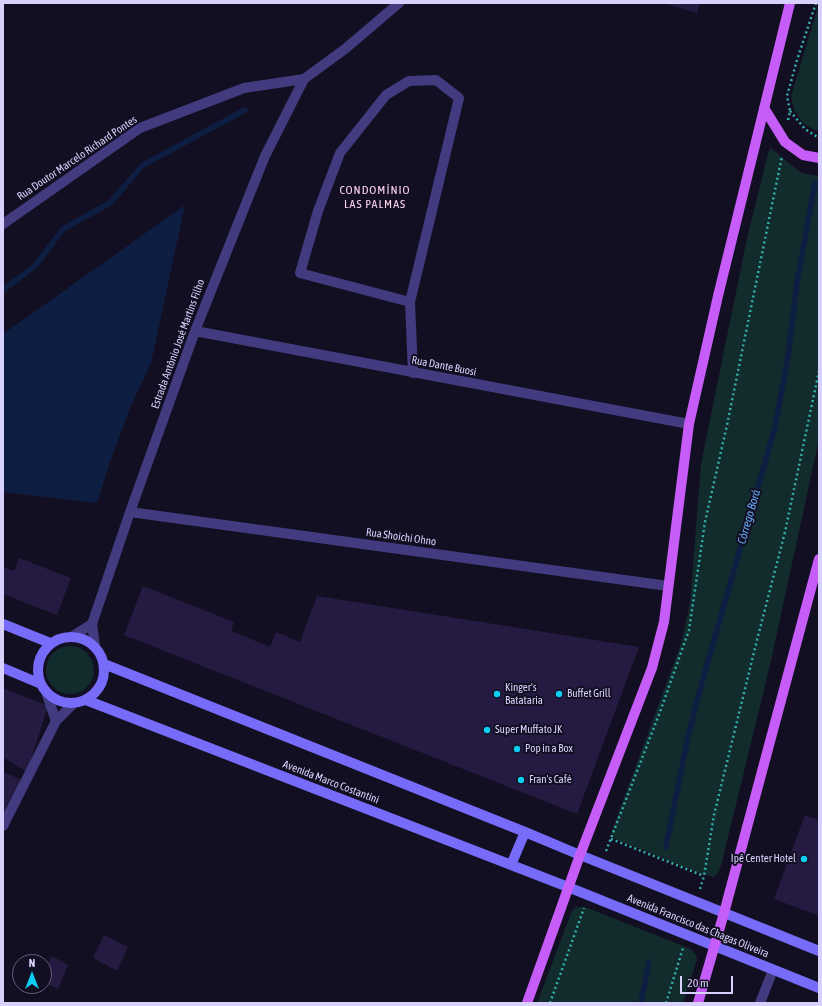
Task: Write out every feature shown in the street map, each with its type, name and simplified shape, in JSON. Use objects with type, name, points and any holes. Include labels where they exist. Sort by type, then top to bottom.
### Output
[{"type":"main road","points":[[527,1003],[568,887],[652,668],[664,622],[689,424],[720,288],[790,3]]},
{"type":"main road","points":[[764,108],[785,142],[803,155],[819,158]]},
{"type":"main road","points":[[698,1003],[715,946],[819,563]]},
{"type":"main road","points":[[3,624],[50,644]]},
{"type":"main road","points":[[3,668],[44,688],[54,698],[64,702],[74,703],[86,700],[94,694],[101,685],[104,675],[104,664],[101,654],[95,646],[85,639],[73,636],[61,638],[50,644],[43,652],[38,662],[38,674],[44,688]]},
{"type":"main road","points":[[104,664],[580,855]]},
{"type":"main road","name":"Avenida Marco Costantini","points":[[86,700],[568,887]]},
{"type":"main road","points":[[511,864],[525,832]]},
{"type":"main road","name":"Avenida Francisco das Chagas Oliveira","points":[[580,855],[819,951]]},
{"type":"main road","name":"Avenida Francisco das Chagas Oliveira","points":[[568,887],[819,988]]},
{"type":"street","points":[[304,79],[345,49],[399,3]]},
{"type":"street","name":"Rua Doutor Marcelo Richard Pontes","points":[[3,224],[140,128],[244,88],[304,79]]},
{"type":"street","name":"Estrada Antônio José Martins Filho","points":[[95,646],[92,624],[130,512],[195,331],[265,156],[304,79]]},
{"type":"street","points":[[410,302],[300,273],[318,211],[340,153],[386,95],[408,81],[436,80],[459,98],[410,302],[413,373]]},
{"type":"street","name":"Rua Dante Buosi","points":[[195,331],[689,424]]},
{"type":"street","name":"Rua Shoichi Ohno","points":[[130,512],[668,586]]},
{"type":"street","points":[[73,636],[92,624]]},
{"type":"street","points":[[44,688],[56,721]]},
{"type":"street","points":[[3,826],[56,721],[74,703]]},
{"type":"street","points":[[760,1003],[773,970]]},
{"type":"path","points":[[601,864],[660,712],[689,630],[706,522],[785,142],[790,111],[787,96],[796,60],[816,3]]},
{"type":"path","points":[[790,111],[805,129],[819,138]]},
{"type":"path","points":[[697,902],[704,876],[714,815],[785,532],[819,371]]},
{"type":"path","points":[[611,839],[704,876]]},
{"type":"path","points":[[550,1003],[589,895]]},
{"type":"path","points":[[666,1003],[687,935]]},
{"type":"green space","points":[[819,3],[819,132],[804,124],[794,110],[791,96]]},
{"type":"green space","points":[[770,148],[802,173],[819,176],[819,439],[771,661],[721,866],[714,877],[699,873],[620,841],[614,838],[611,833],[681,644],[690,603],[701,464],[747,238]]},
{"type":"green space","points":[[70,646],[79,648],[87,653],[92,661],[94,670],[92,679],[87,687],[79,692],[70,694],[61,692],[53,687],[48,679],[46,670],[48,661],[53,653],[61,648]]},
{"type":"green space","points":[[578,907],[590,909],[691,949],[696,955],[697,959],[683,1003],[537,1003],[571,913],[573,909]]},
{"type":"water","points":[[185,205],[151,363],[130,408],[97,503],[3,492],[3,334]]},
{"type":"building","points":[[664,3],[700,3],[697,13]]},
{"type":"building","points":[[19,558],[71,578],[57,615],[3,594],[3,567],[14,571]]},
{"type":"building","name":"Super Muffato JK","points":[[143,586],[234,622],[231,631],[270,647],[276,632],[300,642],[317,596],[639,647],[577,814],[124,635]]},
{"type":"building","points":[[3,688],[48,706],[27,772],[3,757]]},
{"type":"building","points":[[3,772],[22,780],[3,821]]},
{"type":"building","name":"Ipê Center Hotel","points":[[805,815],[819,820],[819,916],[774,899]]},
{"type":"building","points":[[104,935],[128,947],[117,971],[93,958]]},
{"type":"building","points":[[52,956],[68,965],[58,989],[52,986]]},
{"type":"waterway","points":[[3,290],[35,266],[63,229],[110,203],[143,165],[245,110]]},
{"type":"waterway","name":"Córrego Borá","points":[[666,847],[688,737],[702,682],[775,427],[788,357],[797,282],[815,183]]},
{"type":"waterway","name":"Córrego Borá","points":[[641,1003],[649,962]]},
{"type":"place","name":"Kinger's Batataria","points":[[497,694]]},
{"type":"place","name":"Buffet Grill","points":[[559,694]]},
{"type":"place","name":"Super Muffato JK","points":[[487,730]]},
{"type":"place","name":"Pop in a Box","points":[[517,749]]},
{"type":"place","name":"Fran's Café","points":[[521,780]]},
{"type":"place","name":"Ipê Center Hotel","points":[[804,859]]},
{"type":"district","name":"CONDOMÍNIO LAS PALMAS","points":[[375,197]]}]
